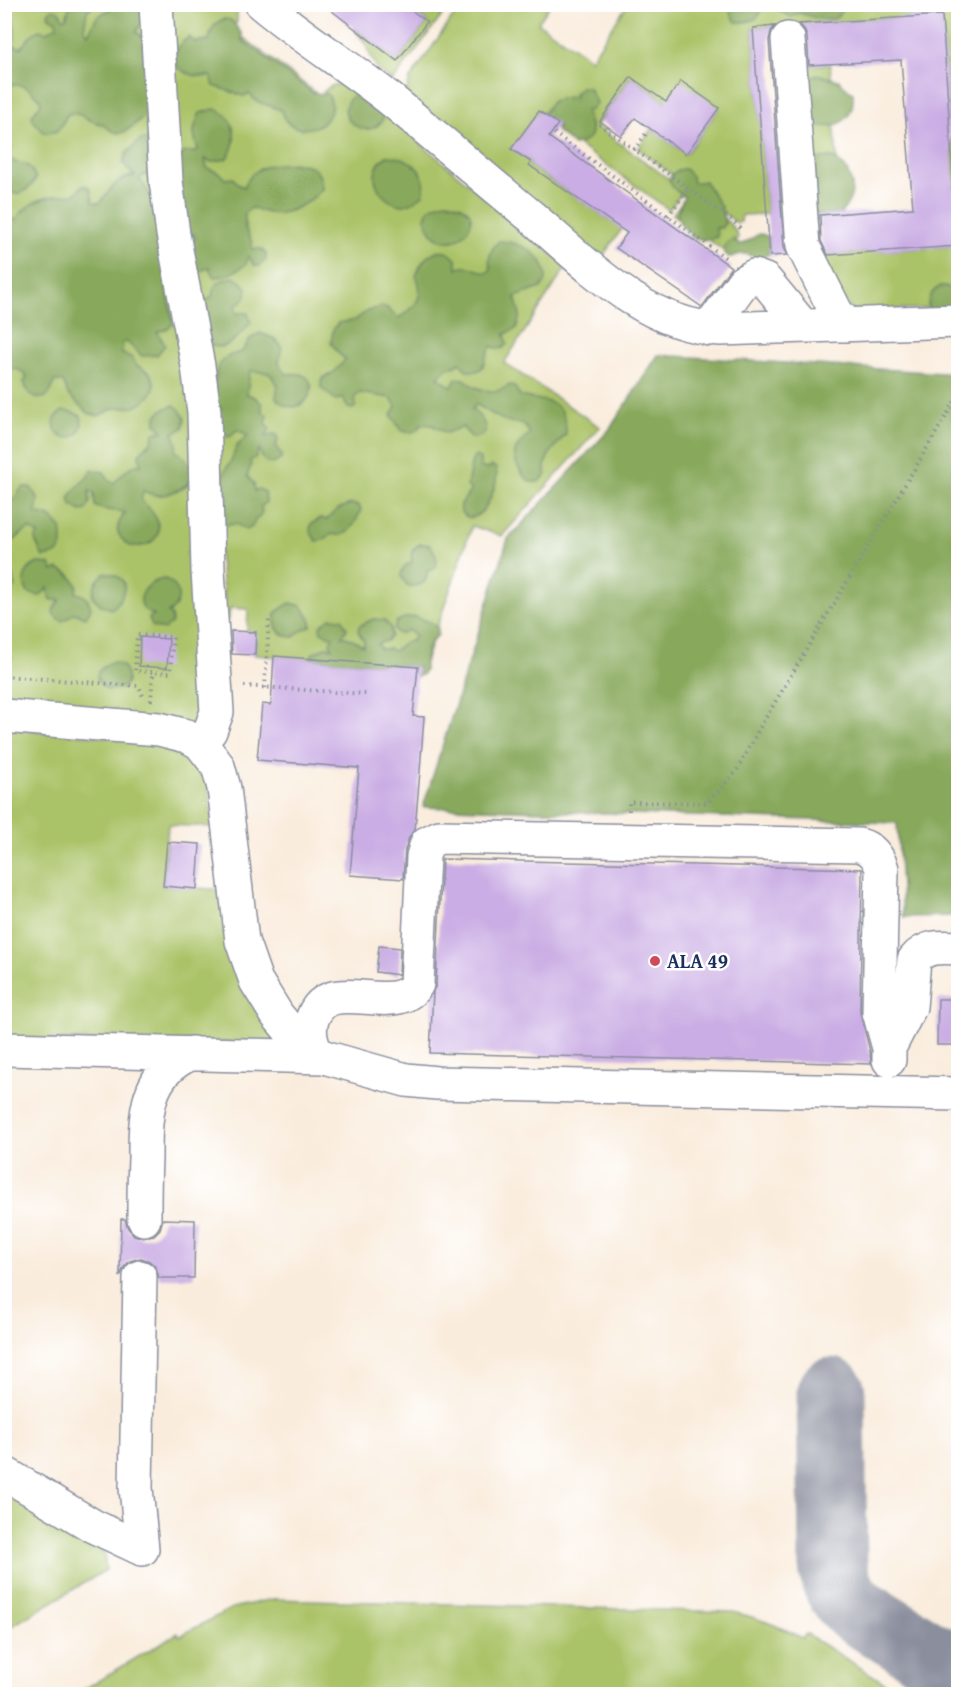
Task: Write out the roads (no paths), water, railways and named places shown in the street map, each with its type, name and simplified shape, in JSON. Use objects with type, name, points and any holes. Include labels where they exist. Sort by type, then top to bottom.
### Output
[{"type":"lane","points":[[156,4],[166,181],[204,412],[208,571],[217,712],[210,731],[200,743]]},
{"type":"lane","points":[[262,4],[389,99],[622,291],[673,320],[695,327],[709,328],[784,319],[847,325],[958,321]]},
{"type":"lane","points":[[784,319],[803,261],[788,39]]},
{"type":"lane","points":[[803,246],[836,312],[847,325]]},
{"type":"lane","points":[[709,328],[747,278],[757,276],[762,278],[784,319]]},
{"type":"lane","points":[[4,716],[147,716],[200,743],[218,766],[224,788],[238,918],[247,960],[265,999],[277,1015],[297,1039],[320,1056]]},
{"type":"lane","points":[[320,1056],[311,1039],[311,1022],[314,1014],[324,1002],[337,997],[402,997],[414,990],[417,984],[423,856],[427,843],[439,837],[859,845],[866,847],[877,856],[882,869],[879,1012],[889,1048],[889,1093]]},
{"type":"lane","points":[[889,1048],[910,1007],[914,960],[926,949],[958,948]]},
{"type":"lane","points":[[4,1049],[320,1056],[406,1080],[437,1083],[958,1094]]},
{"type":"lane","points":[[144,1219],[145,1128],[148,1103],[162,1076],[176,1062],[192,1053]]},
{"type":"lane","points":[[4,1473],[93,1526],[142,1549],[136,1488],[140,1277]]},
{"type":"place","name":"ALA 49","points":[[655,961]]}]
